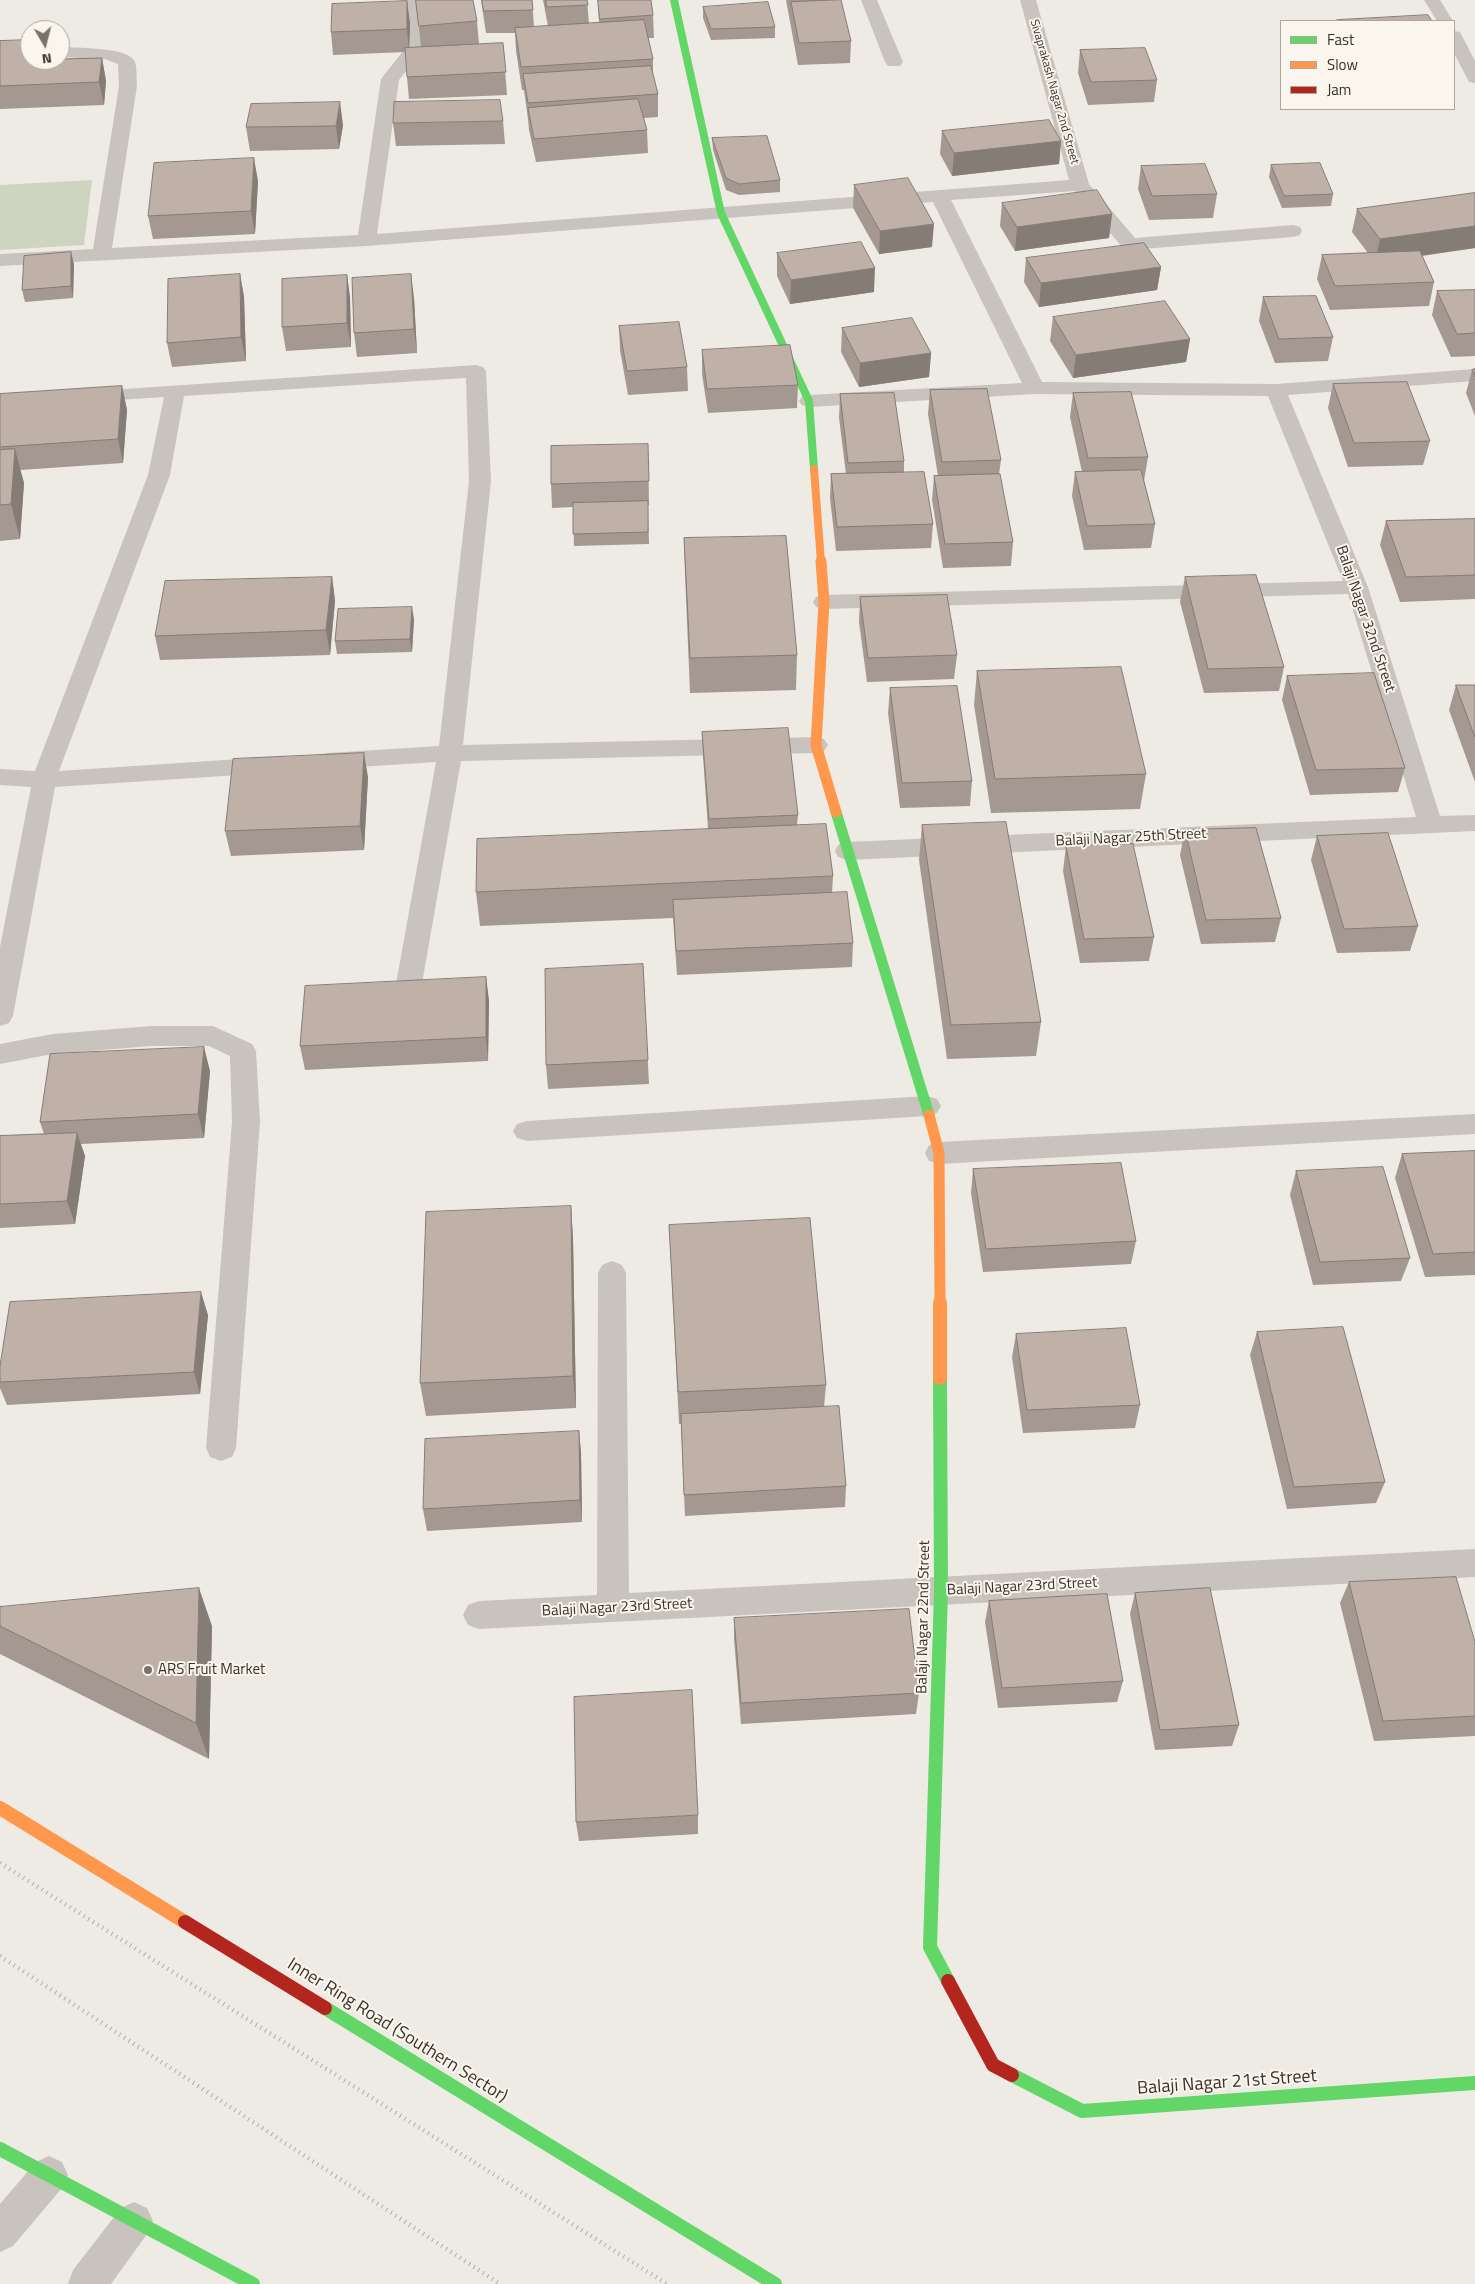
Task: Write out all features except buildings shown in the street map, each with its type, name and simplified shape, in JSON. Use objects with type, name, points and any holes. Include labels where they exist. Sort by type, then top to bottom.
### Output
[{"type":"street","points":[[367,240],[390,79],[414,51],[409,0]]},
{"type":"street","points":[[674,0],[721,213],[809,401],[1035,388],[1276,390],[1475,374]]},
{"type":"street","points":[[869,0],[894,62]]},
{"type":"street","name":"Sivaprakash Nagar 2nd Street","points":[[1028,0],[1080,185]]},
{"type":"street","points":[[1432,0],[1445,20]]},
{"type":"street","points":[[1455,37],[1471,61],[1475,78]]},
{"type":"street","points":[[70,52],[106,54],[126,61],[128,86],[102,254]]},
{"type":"street","points":[[0,260],[367,240],[1080,185],[1130,244],[1293,231]]},
{"type":"street","points":[[940,197],[1035,388]]},
{"type":"street","points":[[63,397],[476,370],[480,480],[450,753],[407,994]]},
{"type":"street","name":"Balaji Nagar 32nd Street","points":[[1276,390],[1357,587],[1432,824]]},
{"type":"street","points":[[0,1016],[44,780],[159,475],[176,391]]},
{"type":"street","name":"Balaji Nagar 22nd Street","points":[[809,401],[824,602],[816,745],[847,851],[928,1106],[939,1153],[941,1591],[930,1948],[993,2065]]},
{"type":"street","points":[[824,602],[1357,587]]},
{"type":"street","points":[[0,777],[44,780],[450,753],[816,745]]},
{"type":"street","name":"Balaji Nagar 25th Street","points":[[847,851],[1475,823]]},
{"type":"street","points":[[0,1054],[53,1044],[151,1036],[213,1036],[243,1051],[246,1122],[221,1448]]},
{"type":"street","points":[[527,1131],[928,1106]]},
{"type":"street","points":[[939,1153],[1475,1124]]},
{"type":"street","points":[[612,1273],[613,1608]]},
{"type":"street","name":"Balaji Nagar 23rd Street","points":[[478,1615],[1475,1563]]},
{"type":"street","name":"Inner Ring Road (Southern Sector)","points":[[0,1808],[775,2284]]},
{"type":"street","name":"Balaji Nagar 21st Street","points":[[993,2065],[1082,2111],[1475,2083]]},
{"type":"street","points":[[0,2149],[253,2284]]},
{"type":"street","points":[[0,2233],[49,2175]]},
{"type":"street","points":[[86,2284],[134,2221]]},
{"type":"green space","points":[[92,180],[84,245],[0,250],[0,185]]},
{"type":"railway","points":[[0,1863],[667,2284]]},
{"type":"railway","points":[[0,1956],[500,2284]]},
{"type":"traffic: fast","points":[[674,0],[721,213],[809,401],[814,469]]},
{"type":"traffic: fast","points":[[836,812],[929,1115]]},
{"type":"traffic: fast","points":[[940,1378],[941,1591],[930,1947],[948,1981]]},
{"type":"traffic: fast","points":[[325,2008],[775,2284]]},
{"type":"traffic: fast","points":[[1012,2075],[1082,2111],[1475,2083]]},
{"type":"traffic: fast","points":[[0,2149],[253,2284]]},
{"type":"traffic: slow","points":[[814,469],[824,602],[816,745],[836,812]]},
{"type":"traffic: slow","points":[[929,1115],[939,1153],[940,1378]]},
{"type":"traffic: slow","points":[[0,1808],[185,1922]]},
{"type":"traffic: jam","points":[[185,1922],[325,2008]]},
{"type":"traffic: jam","points":[[948,1981],[993,2065],[1012,2075]]},
{"type":"place","name":"ARS Fruit Market","points":[[148,1670]]}]
